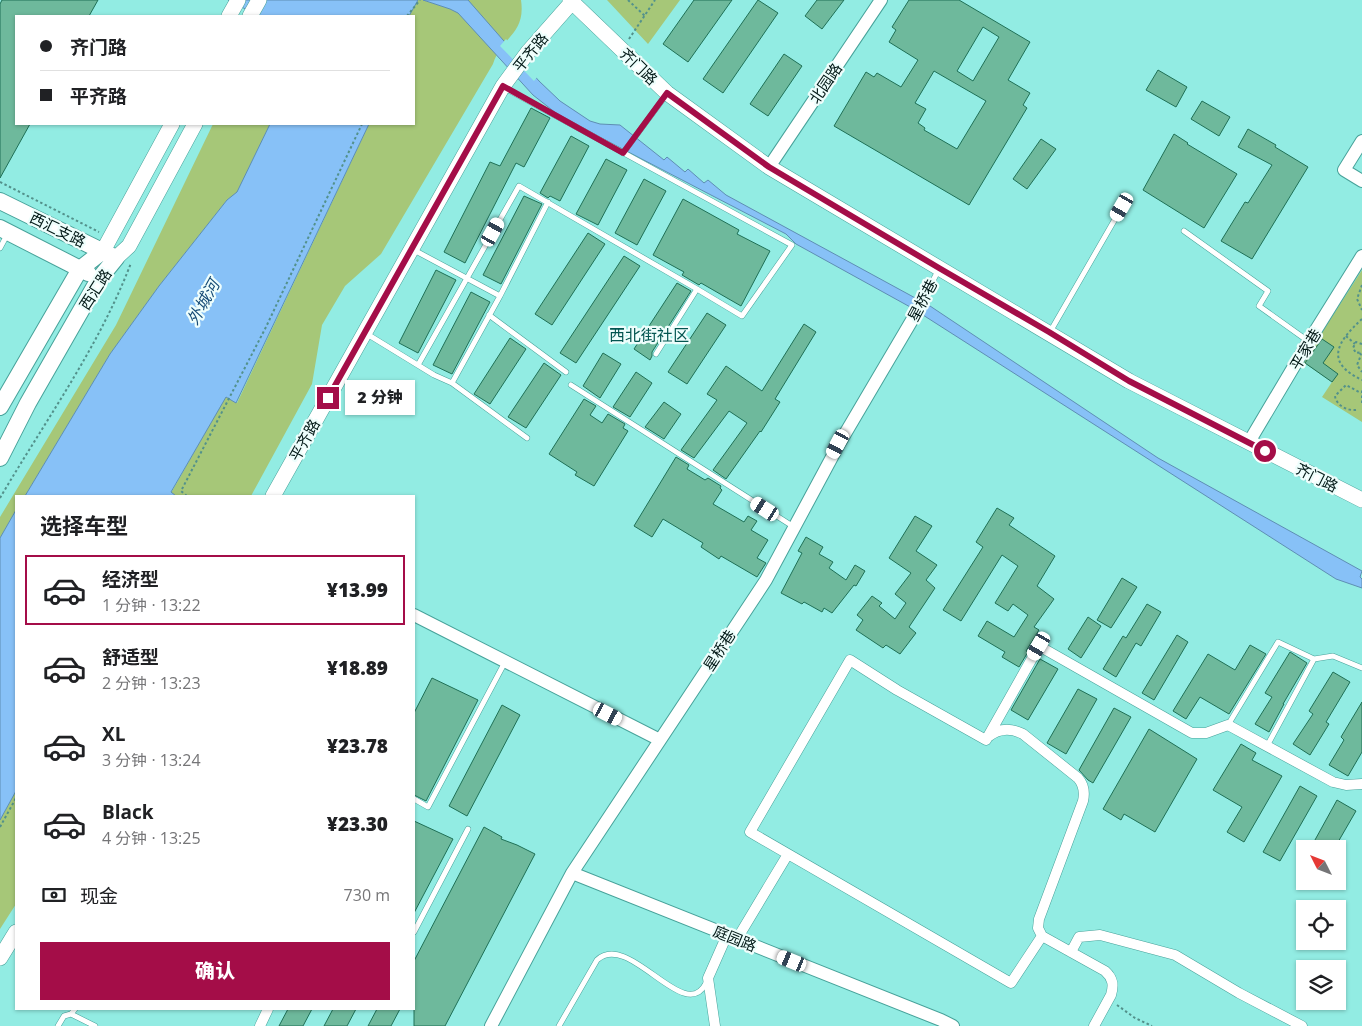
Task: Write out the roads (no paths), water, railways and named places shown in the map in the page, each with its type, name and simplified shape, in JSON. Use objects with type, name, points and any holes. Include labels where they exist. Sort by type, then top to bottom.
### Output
[{"type":"main road","points":[[251,15],[259,0]]},
{"type":"main road","name":"齐门路","points":[[571,1],[667,93],[769,167],[1129,381],[1362,500]]},
{"type":"main road","name":"平齐路","points":[[273,495],[503,86],[528,52],[571,1]]},
{"type":"main road","name":"西汇路","points":[[0,458],[28,403],[99,279],[172,125]]},
{"type":"main road","name":"西汇路","points":[[0,407],[80,269],[129,246],[194,125]]},
{"type":"main road","name":"西汇支路","points":[[0,201],[110,254]]},
{"type":"main road","name":"西汇支路","points":[[4,230],[99,279]]},
{"type":"main road","points":[[0,958],[15,934]]},
{"type":"street","name":"北园路","points":[[769,167],[881,0]]},
{"type":"street","points":[[1362,141],[1344,170],[1362,181]]},
{"type":"street","name":"平家巷","points":[[1249,442],[1362,256]]},
{"type":"street","name":"星桥巷","points":[[491,1026],[572,873],[766,580],[838,444],[915,315]]},
{"type":"street","points":[[415,616],[660,740]]},
{"type":"street","points":[[986,740],[1039,646],[1192,733],[1206,734],[1228,725],[1333,782],[1346,785],[1362,784]]},
{"type":"street","points":[[986,740],[897,690],[850,660],[750,832],[1011,983],[1042,936]]},
{"type":"street","points":[[986,740],[999,730],[1008,729],[1023,734],[1078,778],[1084,789],[1082,801],[1038,924],[1039,932],[1042,936],[1109,974],[1112,979],[1113,990],[1094,1026]]},
{"type":"street","points":[[715,1026],[708,978],[732,937],[788,854]]},
{"type":"street","name":"庭园路","points":[[572,873],[953,1026]]},
{"type":"street","points":[[1071,952],[1079,938],[1100,936],[1175,955],[1239,993],[1302,1026]]},
{"type":"street","points":[[260,1026],[268,1010]]},
{"type":"lane","points":[[418,365],[519,186],[742,316],[792,245],[503,86]]},
{"type":"lane","points":[[624,152],[667,93]]},
{"type":"lane","points":[[452,383],[500,296],[548,202]]},
{"type":"lane","points":[[1049,332],[1122,207]]},
{"type":"lane","points":[[0,248],[4,230]]},
{"type":"lane","points":[[1184,231],[1268,291],[1259,306],[1309,341]]},
{"type":"lane","points":[[412,249],[500,296]]},
{"type":"lane","name":"星桥巷","points":[[915,315],[939,268]]},
{"type":"lane","points":[[656,354],[697,289]]},
{"type":"lane","points":[[489,315],[566,372]]},
{"type":"lane","points":[[364,333],[434,375],[452,383],[527,438]]},
{"type":"lane","points":[[571,385],[794,527]]},
{"type":"lane","points":[[1228,725],[1278,642],[1314,659],[1333,656],[1362,668]]},
{"type":"lane","points":[[1267,746],[1314,659]]},
{"type":"lane","points":[[415,800],[428,806],[505,661]]},
{"type":"lane","points":[[415,930],[468,829]]},
{"type":"lane","points":[[559,1026],[597,960],[607,954],[613,954],[628,960],[685,998],[701,993],[708,978]]},
{"type":"lane","points":[[72,1014],[74,1010]]},
{"type":"lane","points":[[58,1026],[64,1016],[72,1014],[95,1026]]},
{"type":"water","points":[[228,0],[418,0],[410,15],[257,15]]},
{"type":"water","points":[[423,0],[468,0],[539,81],[560,101],[590,121],[600,124],[620,125],[664,160],[667,157],[685,172],[688,169],[704,183],[708,180],[726,195],[930,306],[1158,458],[1362,571],[1360,577],[1362,579],[1362,588],[1336,579],[912,308],[796,244],[786,234],[561,117],[533,95],[458,13]]},
{"type":"water","name":"外城河","points":[[270,125],[369,125],[236,403],[226,397],[171,492],[175,495],[26,495],[110,354],[159,286],[227,200],[237,192]]},
{"type":"water","points":[[15,512],[15,793],[0,820],[0,538]]},
{"type":"district","name":"西北街社区","points":[[649,335]]}]
